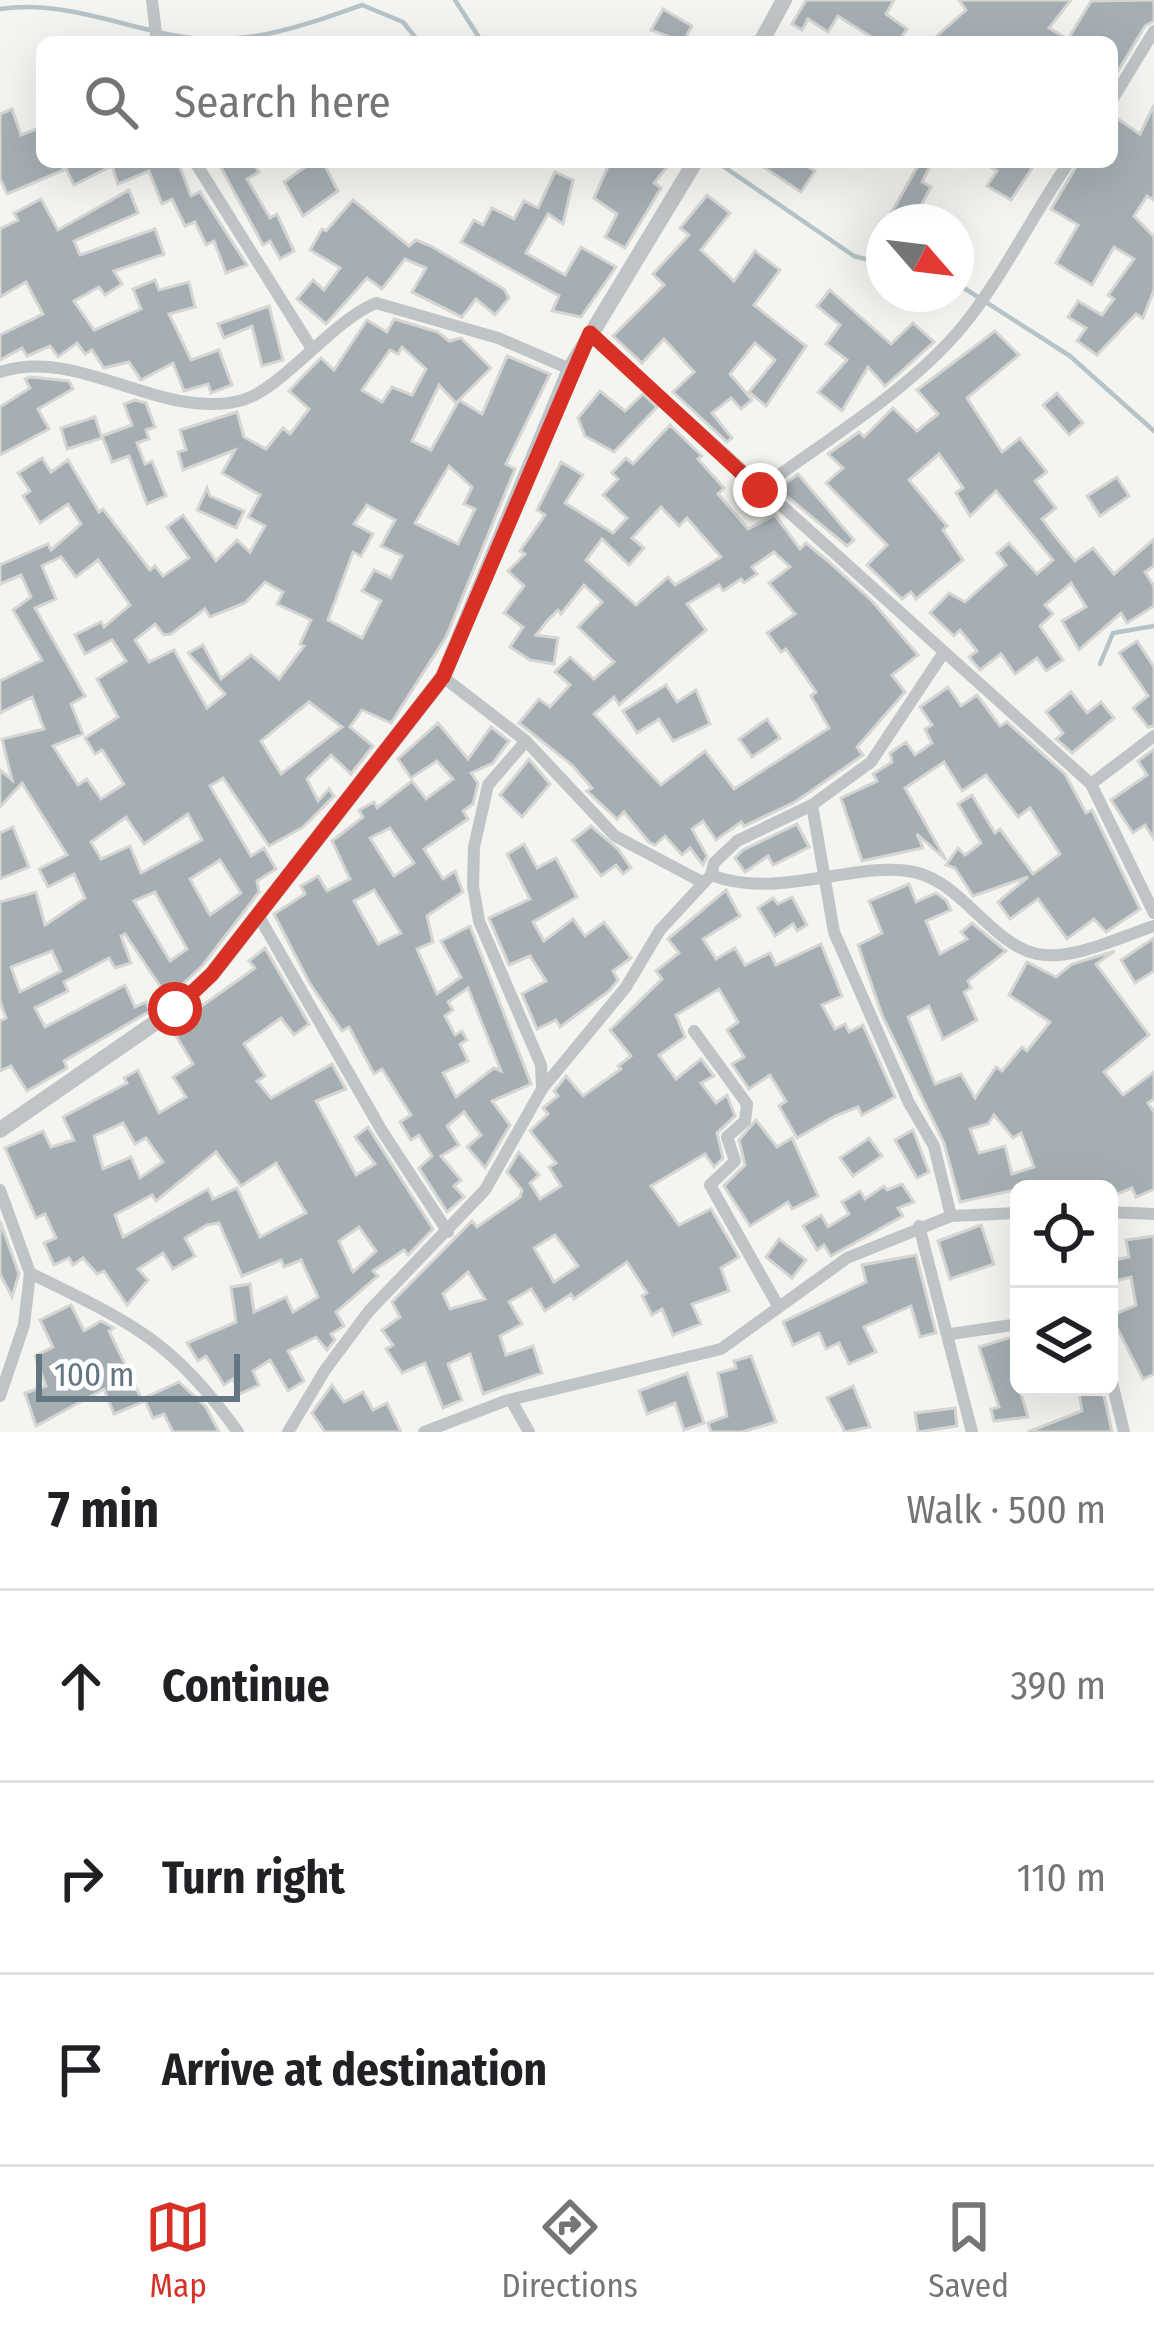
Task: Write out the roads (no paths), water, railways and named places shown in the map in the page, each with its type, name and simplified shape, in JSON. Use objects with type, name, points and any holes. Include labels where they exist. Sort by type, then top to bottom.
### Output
[{"type":"street","points":[[152,0],[156,36]]},
{"type":"street","points":[[764,36],[784,0]]},
{"type":"street","points":[[1118,90],[1154,31]]},
{"type":"street","points":[[199,168],[312,349]]},
{"type":"street","points":[[0,1130],[175,1009],[212,974],[443,677],[570,369],[691,168]]},
{"type":"street","points":[[760,490],[888,394],[959,331],[992,288],[1065,168]]},
{"type":"street","points":[[0,372],[46,366],[169,398],[236,403],[359,310],[390,304],[570,369]]},
{"type":"street","points":[[590,333],[760,490],[1014,709],[1091,784],[1154,914]]},
{"type":"street","points":[[288,1432],[325,1370],[369,1311],[484,1190],[542,1089],[626,987],[660,930],[707,879],[714,863],[737,841],[812,805],[871,762],[944,652]]},
{"type":"street","points":[[443,677],[526,741],[615,836],[707,879],[760,884],[920,874],[1039,954],[1061,955],[1154,926]]},
{"type":"street","points":[[1091,784],[1154,736]]},
{"type":"street","points":[[526,741],[488,785],[474,847],[473,886],[479,920],[541,1066],[542,1089]]},
{"type":"street","points":[[812,805],[834,932],[909,1103],[934,1145],[951,1216]]},
{"type":"street","points":[[258,915],[382,1131],[448,1232]]},
{"type":"street","points":[[694,1031],[748,1104],[745,1120],[727,1137],[735,1161],[710,1185],[777,1304]]},
{"type":"street","points":[[0,1190],[30,1274],[24,1325],[0,1396]]},
{"type":"street","points":[[1118,1212],[1154,1214]]},
{"type":"street","points":[[424,1432],[512,1400],[721,1349],[777,1304],[847,1258],[951,1216],[1010,1213]]},
{"type":"street","points":[[919,1226],[951,1334],[972,1432]]},
{"type":"street","points":[[30,1274],[143,1329],[193,1373],[238,1432]]},
{"type":"street","points":[[951,1334],[1010,1325]]},
{"type":"street","points":[[1115,1396],[1124,1432]]},
{"type":"street","points":[[512,1400],[529,1432]]},
{"type":"waterway","points":[[455,0],[478,36]]},
{"type":"waterway","points":[[250,36],[362,5],[403,22],[414,36]]},
{"type":"waterway","points":[[0,9],[65,10],[178,36]]},
{"type":"waterway","points":[[726,168],[854,256],[866,259]]},
{"type":"waterway","points":[[974,295],[1070,356],[1154,431]]},
{"type":"waterway","points":[[1100,664],[1113,633],[1154,626]]}]
